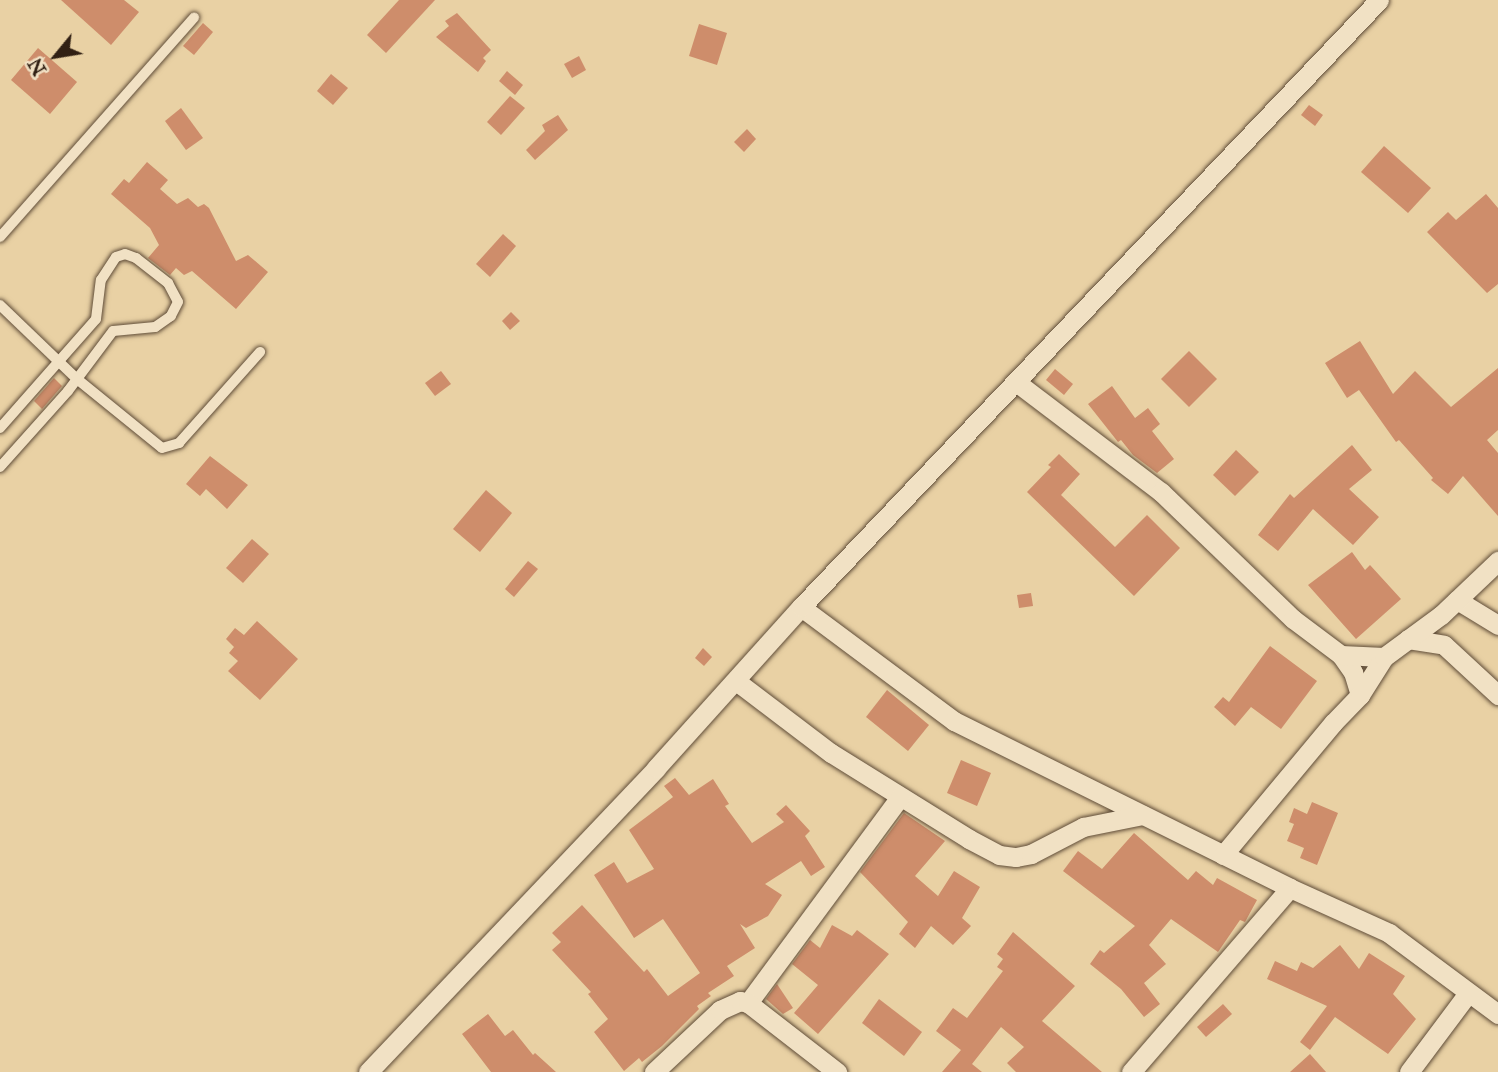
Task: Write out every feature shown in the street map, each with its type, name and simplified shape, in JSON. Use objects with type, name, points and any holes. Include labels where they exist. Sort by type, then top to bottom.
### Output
[{"type":"street","points":[[368,1072],[736,681],[802,607],[1378,0]]},
{"type":"street","points":[[1016,382],[1161,492],[1293,619],[1341,655],[1353,671],[1360,695]]},
{"type":"street","points":[[1223,855],[1333,723],[1360,695],[1384,657],[1441,615],[1498,561]]},
{"type":"street","points":[[1457,600],[1498,625]]},
{"type":"street","points":[[802,607],[954,720],[1290,888],[1389,933],[1498,1014]]},
{"type":"street","points":[[1441,615],[1444,645]]},
{"type":"street","points":[[1408,639],[1444,645],[1498,695]]},
{"type":"street","points":[[1341,655],[1384,657]]},
{"type":"street","points":[[736,681],[831,753],[999,855],[1016,857],[1045,848],[1091,825],[1143,815]]},
{"type":"street","points":[[748,1003],[900,797]]},
{"type":"street","points":[[1131,1072],[1290,888]]},
{"type":"street","points":[[1409,1072],[1468,993]]},
{"type":"street","points":[[654,1072],[720,1010],[740,1001],[748,1003],[837,1072]]},
{"type":"lane","points":[[0,237],[194,18]]},
{"type":"lane","points":[[0,428],[96,319],[101,280],[116,257],[125,254],[136,258],[168,283],[178,302],[171,316],[155,327],[113,331],[77,379],[0,467]]},
{"type":"lane","points":[[0,305],[77,379],[162,448],[180,443],[260,352]]},
{"type":"building","points":[[61,0],[124,0],[139,12],[111,45]]},
{"type":"building","points":[[399,0],[435,0],[386,53],[367,35]]},
{"type":"building","points":[[457,13],[491,50],[483,58],[486,61],[478,72],[436,37],[449,26],[445,21]]},
{"type":"building","points":[[203,23],[213,32],[194,55],[183,46]]},
{"type":"building","points":[[699,24],[727,33],[717,65],[689,56]]},
{"type":"building","points":[[38,48],[77,82],[50,114],[11,80]]},
{"type":"building","points":[[579,56],[586,70],[572,78],[564,64]]},
{"type":"building","points":[[507,71],[523,85],[515,95],[499,81]]},
{"type":"building","points":[[331,74],[348,88],[333,105],[317,91]]},
{"type":"building","points":[[510,96],[525,108],[501,135],[487,122]]},
{"type":"building","points":[[1309,105],[1323,115],[1315,126],[1301,115]]},
{"type":"building","points":[[181,108],[203,138],[186,150],[165,121]]},
{"type":"building","points":[[558,115],[568,130],[535,160],[526,150],[545,131],[542,125]]},
{"type":"building","points":[[747,129],[756,139],[744,152],[734,142]]},
{"type":"building","points":[[1384,146],[1431,188],[1408,213],[1361,172]]},
{"type":"building","points":[[147,162],[168,180],[160,189],[177,204],[188,198],[198,207],[204,204],[209,208],[236,261],[248,255],[268,272],[236,309],[192,271],[184,275],[176,268],[170,275],[148,258],[159,245],[150,228],[111,194],[124,179],[129,183]]},
{"type":"building","points":[[1486,194],[1498,208],[1498,284],[1487,293],[1427,232],[1448,212],[1456,220]]},
{"type":"building","points":[[503,234],[516,246],[490,277],[476,264]]},
{"type":"building","points":[[511,312],[520,321],[510,330],[502,321]]},
{"type":"building","points":[[1360,341],[1393,394],[1415,371],[1451,407],[1498,368],[1498,430],[1487,440],[1498,453],[1498,516],[1463,476],[1448,494],[1431,480],[1433,478],[1399,440],[1396,442],[1359,390],[1347,398],[1325,363]]},
{"type":"building","points":[[1189,351],[1217,379],[1189,407],[1161,379]]},
{"type":"building","points":[[1055,369],[1073,384],[1064,395],[1046,380]]},
{"type":"building","points":[[441,371],[451,384],[435,396],[425,383]]},
{"type":"building","points":[[54,378],[62,386],[42,409],[34,401]]},
{"type":"building","points":[[1112,386],[1135,418],[1148,408],[1160,424],[1152,431],[1174,459],[1157,473],[1133,455],[1121,440],[1118,442],[1088,404]]},
{"type":"building","points":[[1352,445],[1372,470],[1349,489],[1379,517],[1353,545],[1313,509],[1278,551],[1258,535],[1290,494],[1294,498]]},
{"type":"building","points":[[1236,450],[1259,472],[1235,496],[1213,475]]},
{"type":"building","points":[[1059,454],[1080,474],[1061,495],[1115,547],[1147,515],[1180,548],[1134,596],[1027,492],[1051,467],[1048,465]]},
{"type":"building","points":[[210,456],[248,485],[227,509],[206,489],[200,496],[186,484]]},
{"type":"building","points":[[486,490],[512,513],[480,552],[453,529]]},
{"type":"building","points":[[252,539],[269,554],[243,583],[226,568]]},
{"type":"building","points":[[1352,552],[1365,570],[1370,565],[1401,599],[1356,639],[1308,585]]},
{"type":"building","points":[[528,561],[538,569],[514,597],[505,589]]},
{"type":"building","points":[[1031,593],[1033,606],[1019,608],[1017,595]]},
{"type":"building","points":[[257,621],[298,659],[260,700],[228,671],[238,661],[229,653],[234,647],[226,639],[235,628],[244,635]]},
{"type":"building","points":[[1270,646],[1317,681],[1281,729],[1251,707],[1235,726],[1214,707],[1223,697],[1229,702]]},
{"type":"building","points":[[703,648],[712,657],[704,666],[695,658]]},
{"type":"building","points":[[887,690],[929,725],[908,751],[866,717]]},
{"type":"building","points":[[961,760],[991,773],[977,806],[947,793]]},
{"type":"building","points":[[675,778],[689,795],[713,779],[729,804],[725,806],[752,843],[784,822],[776,814],[786,805],[810,831],[805,836],[825,867],[811,876],[801,861],[765,884],[782,895],[768,916],[746,928],[740,924],[755,948],[727,966],[734,976],[708,993],[711,996],[697,1006],[699,1009],[662,1046],[642,1062],[639,1058],[624,1071],[594,1032],[608,1019],[588,994],[591,992],[552,950],[561,942],[552,933],[582,905],[644,972],[647,969],[668,996],[700,973],[663,919],[634,938],[594,875],[614,862],[627,883],[654,869],[629,830],[673,797],[664,786]]},
{"type":"building","points":[[1312,802],[1338,813],[1317,865],[1300,858],[1304,848],[1287,841],[1294,824],[1289,822],[1294,808],[1307,814]]},
{"type":"building","points":[[904,813],[945,841],[915,876],[938,896],[954,871],[980,887],[962,918],[971,926],[953,945],[931,926],[915,948],[899,934],[908,922],[860,872]]},
{"type":"building","points":[[1134,833],[1188,880],[1196,871],[1213,885],[1217,878],[1257,900],[1245,922],[1240,920],[1218,952],[1171,919],[1149,945],[1166,964],[1144,983],[1160,1004],[1144,1017],[1121,989],[1090,964],[1100,950],[1104,953],[1135,926],[1063,871],[1078,851],[1102,869]]},
{"type":"building","points":[[832,925],[852,936],[857,930],[889,954],[818,1034],[794,1013],[818,985],[792,964],[810,940],[820,948]]},
{"type":"building","points":[[1013,932],[1075,986],[1042,1021],[1102,1072],[1016,1072],[1007,1063],[1024,1047],[1001,1027],[972,1064],[982,1072],[942,1072],[961,1050],[936,1031],[953,1008],[967,1018],[1003,971],[997,967],[1003,959],[997,954]]},
{"type":"building","points":[[1340,945],[1359,969],[1369,953],[1405,976],[1393,994],[1416,1019],[1388,1054],[1335,1017],[1310,1050],[1300,1042],[1327,1006],[1267,979],[1275,961],[1297,971],[1301,962],[1313,968]]},
{"type":"building","points":[[777,984],[793,1008],[783,1014],[766,999]]},
{"type":"building","points":[[879,999],[922,1032],[904,1056],[862,1023]]},
{"type":"building","points":[[1223,1004],[1232,1014],[1206,1037],[1197,1027]]},
{"type":"building","points":[[488,1014],[505,1036],[513,1030],[533,1055],[535,1053],[556,1072],[491,1072],[462,1034]]},
{"type":"building","points":[[1310,1054],[1326,1072],[1290,1072]]}]
